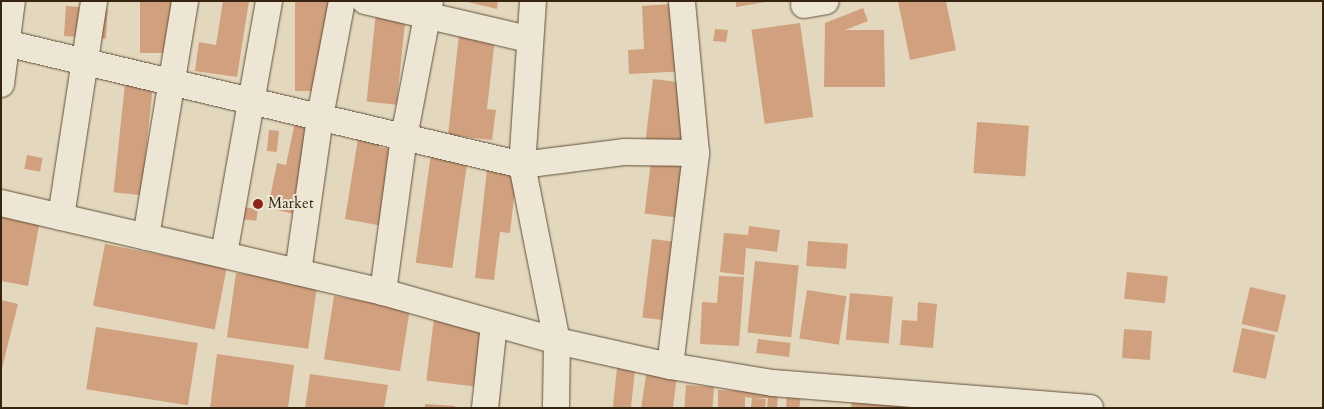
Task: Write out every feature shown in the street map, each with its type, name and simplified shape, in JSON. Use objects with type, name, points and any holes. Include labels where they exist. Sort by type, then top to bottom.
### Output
[{"type":"street","points":[[1,84],[4,43],[12,1]]},
{"type":"street","points":[[60,217],[83,61],[94,1]]},
{"type":"street","points":[[146,237],[186,1]]},
{"type":"street","points":[[224,254],[269,1]]},
{"type":"street","points":[[298,272],[320,117],[342,1]]},
{"type":"street","points":[[365,1],[428,8],[528,39]]},
{"type":"street","points":[[533,1],[528,39],[522,165],[557,340],[556,408]]},
{"type":"street","points":[[670,366],[696,153],[682,1]]},
{"type":"street","points":[[383,292],[404,137],[428,8]]},
{"type":"street","points":[[4,43],[522,165],[625,152],[696,153]]},
{"type":"street","points":[[1,203],[383,292],[494,324],[670,366],[773,383],[1090,408]]},
{"type":"street","points":[[485,408],[494,324]]},
{"type":"building","points":[[140,1],[173,1],[173,53],[140,53]]},
{"type":"building","points":[[223,1],[249,1],[237,77],[195,71],[199,42],[216,45]]},
{"type":"building","points":[[295,1],[329,1],[329,91],[295,91]]},
{"type":"building","points":[[464,1],[498,1],[497,9]]},
{"type":"building","points":[[736,1],[766,1],[766,2],[736,7]]},
{"type":"building","points":[[898,1],[946,1],[956,50],[910,60]]},
{"type":"building","points":[[686,3],[690,71],[629,74],[628,50],[644,49],[642,6]]},
{"type":"building","points":[[66,6],[108,9],[106,39],[64,36]]},
{"type":"building","points":[[863,8],[868,21],[845,30],[884,30],[885,87],[824,87],[825,23]]},
{"type":"building","points":[[376,12],[406,15],[396,105],[367,102]]},
{"type":"building","points":[[800,23],[813,117],[765,124],[751,30]]},
{"type":"building","points":[[715,29],[728,30],[726,42],[713,41]]},
{"type":"building","points":[[459,34],[495,38],[487,109],[496,110],[492,140],[448,135]]},
{"type":"building","points":[[126,74],[154,77],[141,195],[114,192]]},
{"type":"building","points":[[653,79],[692,84],[684,145],[645,141]]},
{"type":"building","points":[[297,112],[323,117],[294,214],[268,208],[277,163],[286,165]]},
{"type":"building","points":[[977,122],[1029,126],[1025,177],[973,173]]},
{"type":"building","points":[[360,126],[382,130],[379,147],[395,150],[383,226],[345,219]]},
{"type":"building","points":[[269,130],[279,131],[277,152],[267,151]]},
{"type":"building","points":[[432,147],[469,152],[452,268],[416,263]]},
{"type":"building","points":[[652,153],[692,158],[684,218],[645,214]]},
{"type":"building","points":[[27,155],[43,158],[40,172],[24,169]]},
{"type":"building","points":[[488,160],[518,163],[510,233],[500,232],[494,280],[475,278]]},
{"type":"building","points":[[242,207],[258,209],[256,221],[241,219]]},
{"type":"building","points":[[1,213],[40,220],[28,286],[1,281]]},
{"type":"building","points":[[749,226],[780,230],[777,252],[746,248],[744,275],[720,272],[724,233],[748,235]]},
{"type":"building","points":[[652,239],[693,244],[683,322],[642,317]]},
{"type":"building","points":[[808,241],[848,244],[846,269],[806,266]]},
{"type":"building","points":[[105,244],[227,268],[215,330],[93,306]]},
{"type":"building","points":[[755,261],[799,266],[791,337],[747,333]]},
{"type":"building","points":[[1127,272],[1168,276],[1165,303],[1124,299]]},
{"type":"building","points":[[236,273],[317,284],[308,349],[227,337]]},
{"type":"building","points":[[719,276],[744,277],[739,346],[700,344],[702,302],[717,303]]},
{"type":"building","points":[[1250,287],[1286,295],[1278,332],[1241,324]]},
{"type":"building","points":[[807,290],[847,296],[839,345],[799,338]]},
{"type":"building","points":[[850,293],[893,297],[889,344],[846,340]]},
{"type":"building","points":[[334,296],[410,308],[400,371],[324,359]]},
{"type":"building","points":[[1,300],[18,304],[2,368],[1,368]]},
{"type":"building","points":[[918,302],[937,304],[933,348],[900,345],[902,320],[917,321]]},
{"type":"building","points":[[434,318],[482,324],[474,386],[426,381]]},
{"type":"building","points":[[96,327],[198,343],[188,405],[86,389]]},
{"type":"building","points":[[1242,328],[1275,335],[1266,379],[1233,372]]},
{"type":"building","points":[[1124,329],[1152,331],[1150,360],[1122,358]]},
{"type":"building","points":[[758,339],[791,343],[789,357],[756,353]]},
{"type":"building","points":[[217,354],[294,365],[288,408],[210,408]]},
{"type":"building","points":[[617,368],[635,370],[631,408],[613,408]]},
{"type":"building","points":[[647,370],[677,375],[673,408],[641,408]]},
{"type":"building","points":[[310,374],[388,385],[384,408],[305,408]]},
{"type":"building","points":[[686,385],[714,387],[712,408],[684,408]]},
{"type":"building","points":[[718,390],[778,393],[777,408],[767,408],[768,398],[755,398],[766,399],[765,408],[751,408],[752,398],[745,397],[745,408],[718,408]]},
{"type":"building","points":[[787,395],[801,397],[799,408],[786,408]]},
{"type":"building","points":[[852,402],[910,406],[910,408],[851,408]]},
{"type":"building","points":[[425,404],[455,406],[455,408],[425,408]]},
{"type":"place","name":"Market","points":[[258,204]]}]
